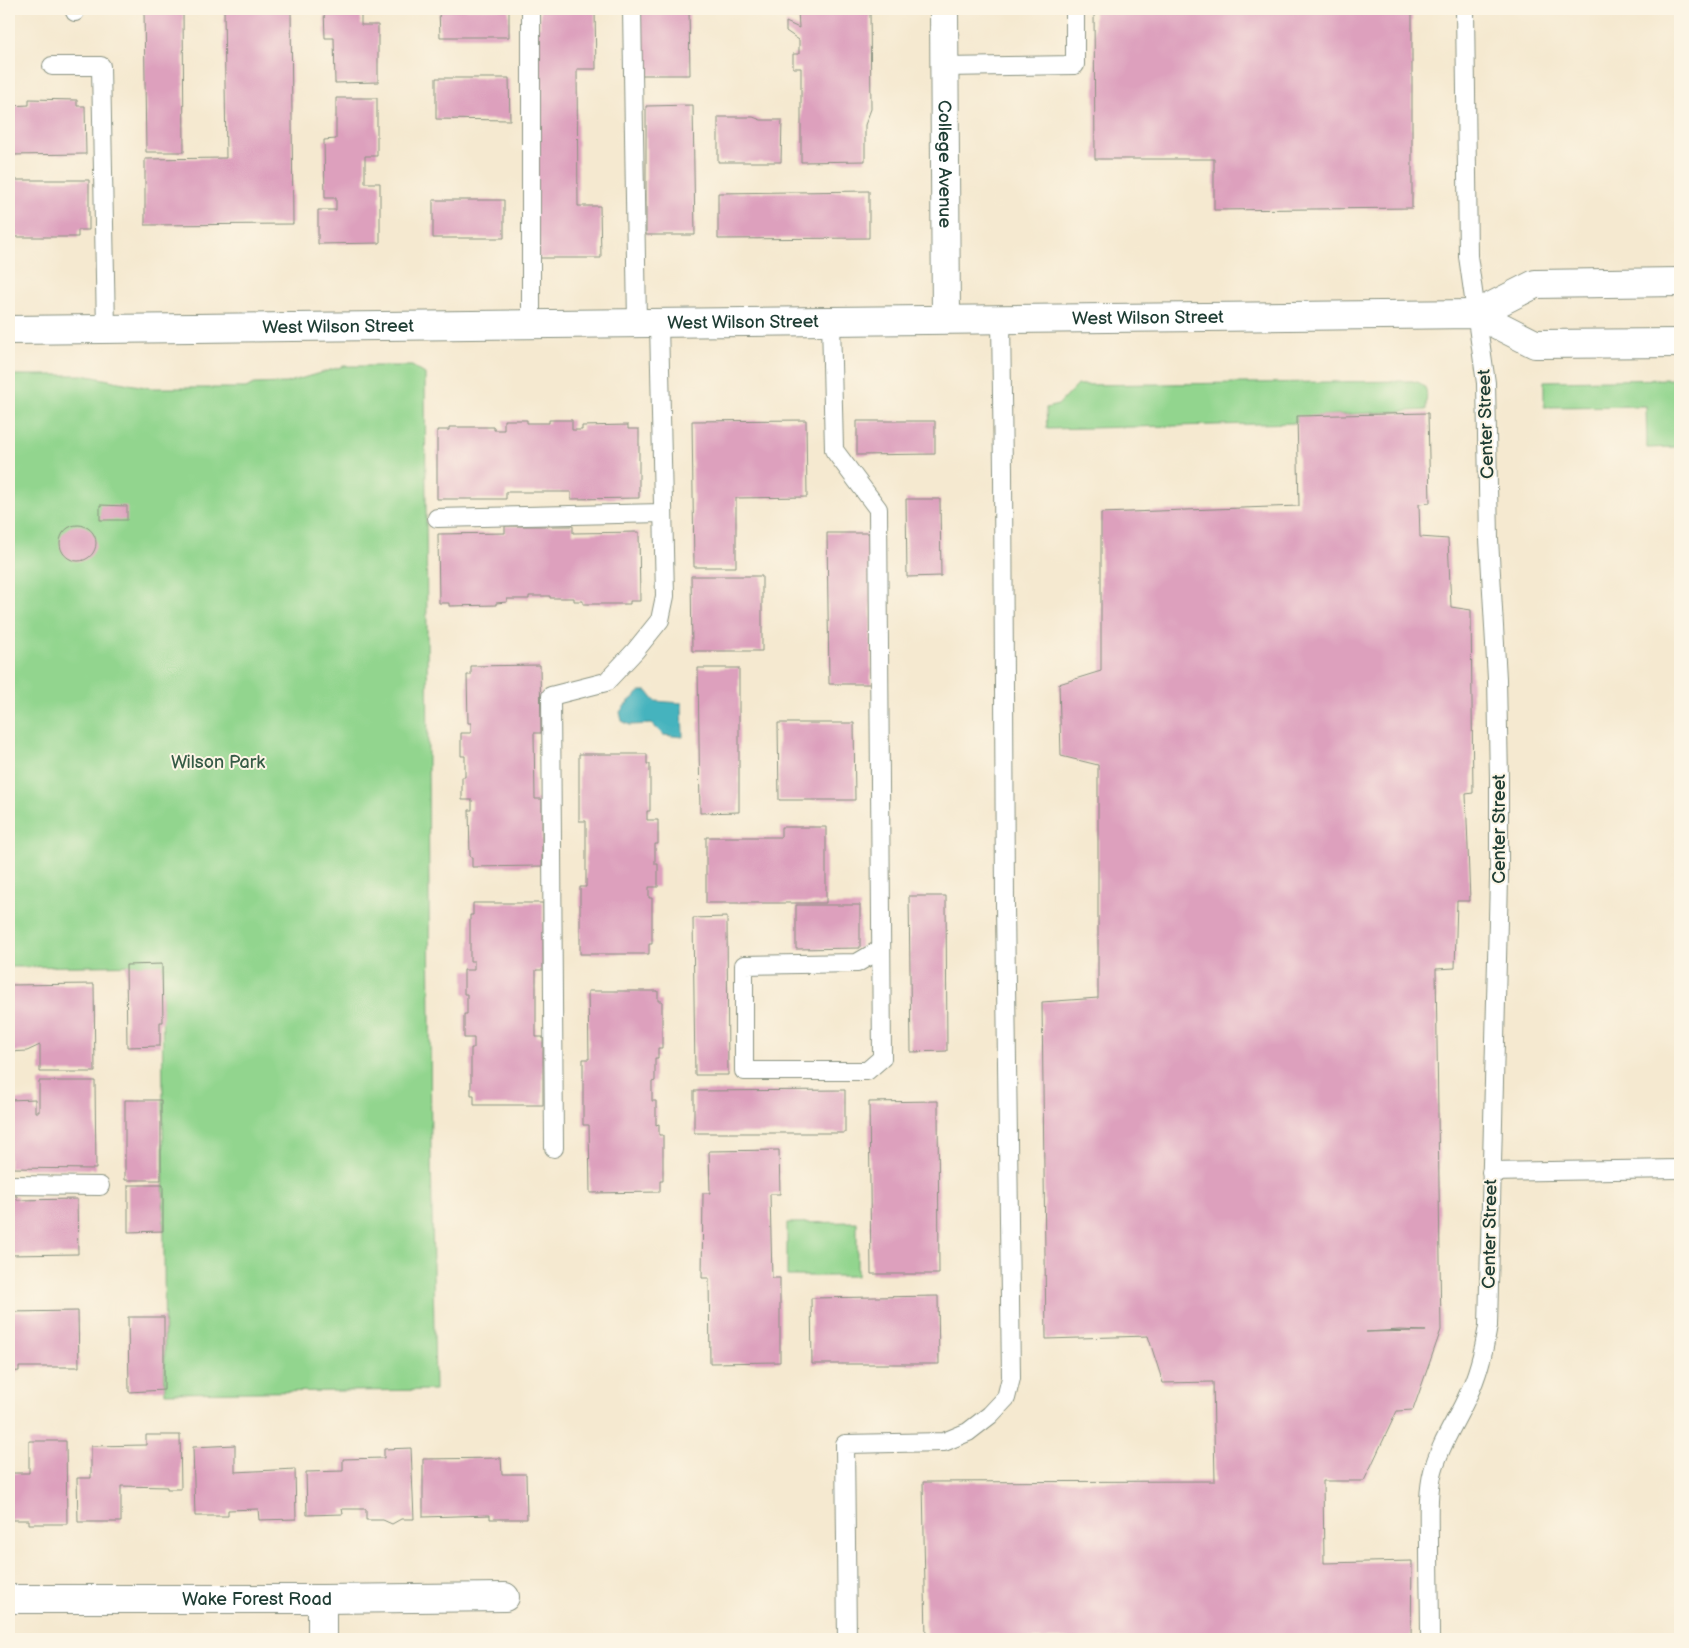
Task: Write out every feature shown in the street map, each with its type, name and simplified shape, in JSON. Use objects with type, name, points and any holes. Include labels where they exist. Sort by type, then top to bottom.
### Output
[{"type":"street","name":"College Avenue","points":[[944,9],[946,319]]},
{"type":"street","name":"West Wilson Street","points":[[9,330],[1476,314],[1535,284],[1680,282]]},
{"type":"street","name":"West Wilson Street","points":[[1476,314],[1535,344],[1680,344]]},
{"type":"street","name":"Wake Forest Road","points":[[9,1599],[505,1597]]},
{"type":"street","points":[[322,1599],[322,1639]]},
{"type":"lane","points":[[531,9],[531,324]]},
{"type":"lane","points":[[554,1148],[551,696],[606,682],[635,651],[660,620],[666,596],[648,323],[632,9]]},
{"type":"lane","points":[[944,67],[1075,65],[1075,9]]},
{"type":"lane","name":"Center Street","points":[[1430,1639],[1430,1490],[1433,1472],[1438,1454],[1479,1371],[1488,1326],[1499,878],[1497,669],[1490,539],[1486,383],[1468,256],[1465,9]]},
{"type":"lane","points":[[52,66],[101,66],[106,329]]},
{"type":"lane","points":[[847,1639],[846,1444],[944,1442],[968,1432],[990,1416],[1006,1398],[1011,1378],[1005,905],[1004,480],[1001,319]]},
{"type":"lane","points":[[831,320],[834,450],[878,509],[882,1058],[867,1071],[744,1071],[744,965],[857,963],[881,949]]},
{"type":"lane","points":[[437,518],[662,513]]},
{"type":"lane","points":[[1491,1172],[1680,1168]]},
{"type":"lane","points":[[9,1185],[100,1186]]},
{"type":"green space","name":"Wilson Park","points":[[344,366],[412,366],[425,374],[431,1153],[435,1390],[165,1393],[162,965],[9,967],[9,375],[83,375],[150,388],[246,388],[254,384],[286,383]]},
{"type":"green space","points":[[1676,379],[1677,447],[1647,448],[1646,406],[1544,407],[1544,381]]},
{"type":"green space","points":[[1418,382],[1425,387],[1427,395],[1426,410],[1297,417],[1297,423],[1047,429],[1046,408],[1058,405],[1077,385]]},
{"type":"green space","points":[[857,1222],[857,1276],[787,1276],[787,1223]]},
{"type":"water","points":[[641,691],[647,691],[655,701],[682,703],[683,737],[663,735],[652,724],[630,725],[622,721],[620,712]]},
{"type":"building","points":[[144,9],[183,9],[184,152],[146,152]]},
{"type":"building","points":[[224,9],[291,9],[293,224],[145,225],[145,159],[226,158]]},
{"type":"building","points":[[324,9],[361,9],[361,25],[378,25],[378,82],[335,83],[334,38],[325,38]]},
{"type":"building","points":[[439,9],[509,9],[509,37],[440,37]]},
{"type":"building","points":[[540,9],[595,9],[596,69],[577,69],[578,206],[600,206],[601,258],[536,258],[535,27],[540,27]]},
{"type":"building","points":[[640,9],[689,9],[690,75],[640,75]]},
{"type":"building","points":[[798,9],[870,9],[871,109],[865,125],[865,161],[801,162],[801,68],[793,68],[793,54],[799,54],[799,40],[786,31],[786,22],[799,28]]},
{"type":"building","points":[[1094,9],[1412,9],[1412,208],[1214,210],[1214,159],[1095,159]]},
{"type":"building","points":[[436,78],[509,78],[510,120],[436,119]]},
{"type":"building","points":[[336,98],[377,98],[377,156],[365,156],[365,183],[380,183],[380,243],[318,244],[318,210],[336,210],[336,198],[325,198],[324,140],[336,139]]},
{"type":"building","points":[[29,99],[77,100],[77,106],[85,106],[86,154],[9,155],[9,106],[29,105]]},
{"type":"building","points":[[693,105],[695,235],[646,235],[646,106]]},
{"type":"building","points":[[718,117],[753,117],[761,120],[782,120],[781,162],[718,162]]},
{"type":"building","points":[[9,180],[89,180],[89,230],[78,230],[78,237],[9,237]]},
{"type":"building","points":[[869,191],[869,238],[718,239],[718,193]]},
{"type":"building","points":[[433,200],[504,200],[504,238],[433,238]]},
{"type":"building","points":[[1428,413],[1430,503],[1419,504],[1420,537],[1448,539],[1451,607],[1471,610],[1473,793],[1466,794],[1470,901],[1457,901],[1455,968],[1436,969],[1441,1330],[1413,1410],[1397,1411],[1364,1481],[1323,1481],[1324,1563],[1412,1561],[1411,1639],[926,1639],[923,1482],[1215,1481],[1213,1382],[1163,1383],[1148,1336],[1046,1339],[1042,1002],[1098,998],[1098,765],[1061,756],[1059,684],[1101,671],[1101,513],[1299,506],[1297,416]],"holes":[[[1400,1330],[1426,1331],[1366,1332]]]},
{"type":"building","points":[[504,420],[527,420],[527,423],[549,423],[549,420],[572,420],[572,430],[582,430],[582,426],[628,425],[628,429],[639,429],[639,498],[571,499],[571,492],[506,492],[506,499],[437,499],[437,430],[449,430],[449,427],[494,427],[494,430],[504,430]]},
{"type":"building","points":[[806,420],[807,497],[736,498],[736,567],[694,567],[692,421]]},
{"type":"building","points":[[857,421],[935,421],[935,454],[857,455]]},
{"type":"building","points":[[906,499],[940,499],[941,576],[907,577]]},
{"type":"building","points":[[100,505],[127,506],[127,520],[100,520]]},
{"type":"building","points":[[78,525],[85,526],[91,530],[95,536],[95,550],[91,556],[85,560],[78,561],[71,560],[65,556],[61,550],[60,543],[61,536],[65,530],[71,526]]},
{"type":"building","points":[[505,526],[573,526],[573,533],[639,532],[640,601],[630,601],[630,604],[583,604],[583,601],[574,601],[574,598],[529,596],[529,599],[507,599],[507,602],[496,603],[496,605],[449,606],[449,603],[439,603],[438,534],[505,533]]},
{"type":"building","points":[[827,533],[870,533],[871,684],[829,684]]},
{"type":"building","points":[[691,576],[762,576],[762,651],[692,651]]},
{"type":"building","points":[[540,665],[541,733],[534,733],[535,799],[542,799],[542,866],[472,867],[469,810],[472,810],[472,800],[462,800],[462,777],[465,777],[465,756],[461,756],[461,733],[471,733],[471,723],[468,723],[467,675],[471,675],[471,666]]},
{"type":"building","points":[[698,668],[739,668],[739,812],[700,813]]},
{"type":"building","points":[[778,723],[854,723],[855,800],[779,800]]},
{"type":"building","points":[[579,754],[647,754],[647,764],[650,764],[650,811],[647,811],[647,820],[658,820],[658,844],[655,844],[655,864],[658,864],[658,887],[649,887],[649,898],[652,898],[652,944],[649,944],[649,954],[580,954],[580,887],[586,887],[586,821],[579,821]]},
{"type":"building","points":[[781,827],[826,827],[826,903],[706,903],[706,837],[781,837]]},
{"type":"building","points":[[909,896],[946,896],[947,1051],[911,1052]]},
{"type":"building","points":[[473,903],[543,903],[543,970],[536,970],[536,1037],[543,1037],[543,1105],[474,1105],[474,1095],[471,1095],[471,1048],[474,1048],[474,1038],[464,1038],[464,1014],[467,1014],[467,994],[464,994],[464,970],[474,970],[474,961],[470,961],[470,915],[473,915]]},
{"type":"building","points":[[796,905],[860,905],[860,948],[796,949]]},
{"type":"building","points":[[727,917],[728,1075],[695,1075],[693,918]]},
{"type":"building","points":[[162,964],[163,1022],[160,1022],[160,1046],[127,1047],[126,965]]},
{"type":"building","points":[[94,984],[95,1072],[40,1072],[40,1045],[27,1051],[9,1052],[9,985]]},
{"type":"building","points":[[588,991],[658,991],[658,1001],[662,1001],[662,1048],[658,1048],[658,1058],[655,1058],[655,1081],[652,1082],[652,1101],[656,1101],[656,1125],[659,1124],[659,1135],[663,1135],[663,1181],[660,1181],[660,1192],[590,1193],[589,1125],[583,1125],[583,1059],[589,1059]]},
{"type":"building","points":[[39,1081],[95,1081],[96,1169],[9,1168],[9,1100],[35,1099],[35,1112],[39,1112]]},
{"type":"building","points":[[845,1090],[845,1133],[694,1133],[694,1091]]},
{"type":"building","points":[[125,1100],[161,1100],[161,1180],[125,1180]]},
{"type":"building","points":[[938,1101],[939,1274],[871,1274],[869,1102]]},
{"type":"building","points":[[779,1150],[780,1194],[770,1194],[772,1278],[780,1278],[780,1362],[710,1363],[709,1278],[702,1278],[703,1193],[710,1193],[709,1151]]},
{"type":"building","points":[[128,1185],[163,1185],[163,1231],[128,1232]]},
{"type":"building","points":[[9,1196],[17,1196],[17,1200],[77,1199],[78,1254],[9,1255]]},
{"type":"building","points":[[938,1296],[939,1364],[812,1364],[811,1298]]},
{"type":"building","points":[[78,1311],[79,1367],[19,1367],[19,1371],[9,1372],[9,1312]]},
{"type":"building","points":[[128,1317],[164,1317],[164,1390],[129,1392]]},
{"type":"building","points":[[146,1435],[180,1435],[181,1489],[121,1486],[121,1522],[78,1522],[77,1478],[91,1478],[91,1446],[146,1445]]},
{"type":"building","points":[[29,1441],[66,1441],[67,1524],[29,1524],[29,1520],[9,1520],[9,1473],[29,1473]]},
{"type":"building","points":[[235,1445],[235,1472],[295,1469],[296,1519],[259,1520],[258,1509],[228,1510],[228,1516],[195,1516],[193,1447]]},
{"type":"building","points":[[411,1448],[414,1519],[401,1519],[392,1524],[383,1520],[366,1520],[366,1509],[342,1509],[343,1514],[307,1515],[306,1472],[343,1471],[343,1459],[384,1458],[384,1449]]},
{"type":"building","points":[[501,1458],[502,1474],[526,1474],[527,1519],[490,1519],[490,1515],[423,1517],[423,1459]]}]
